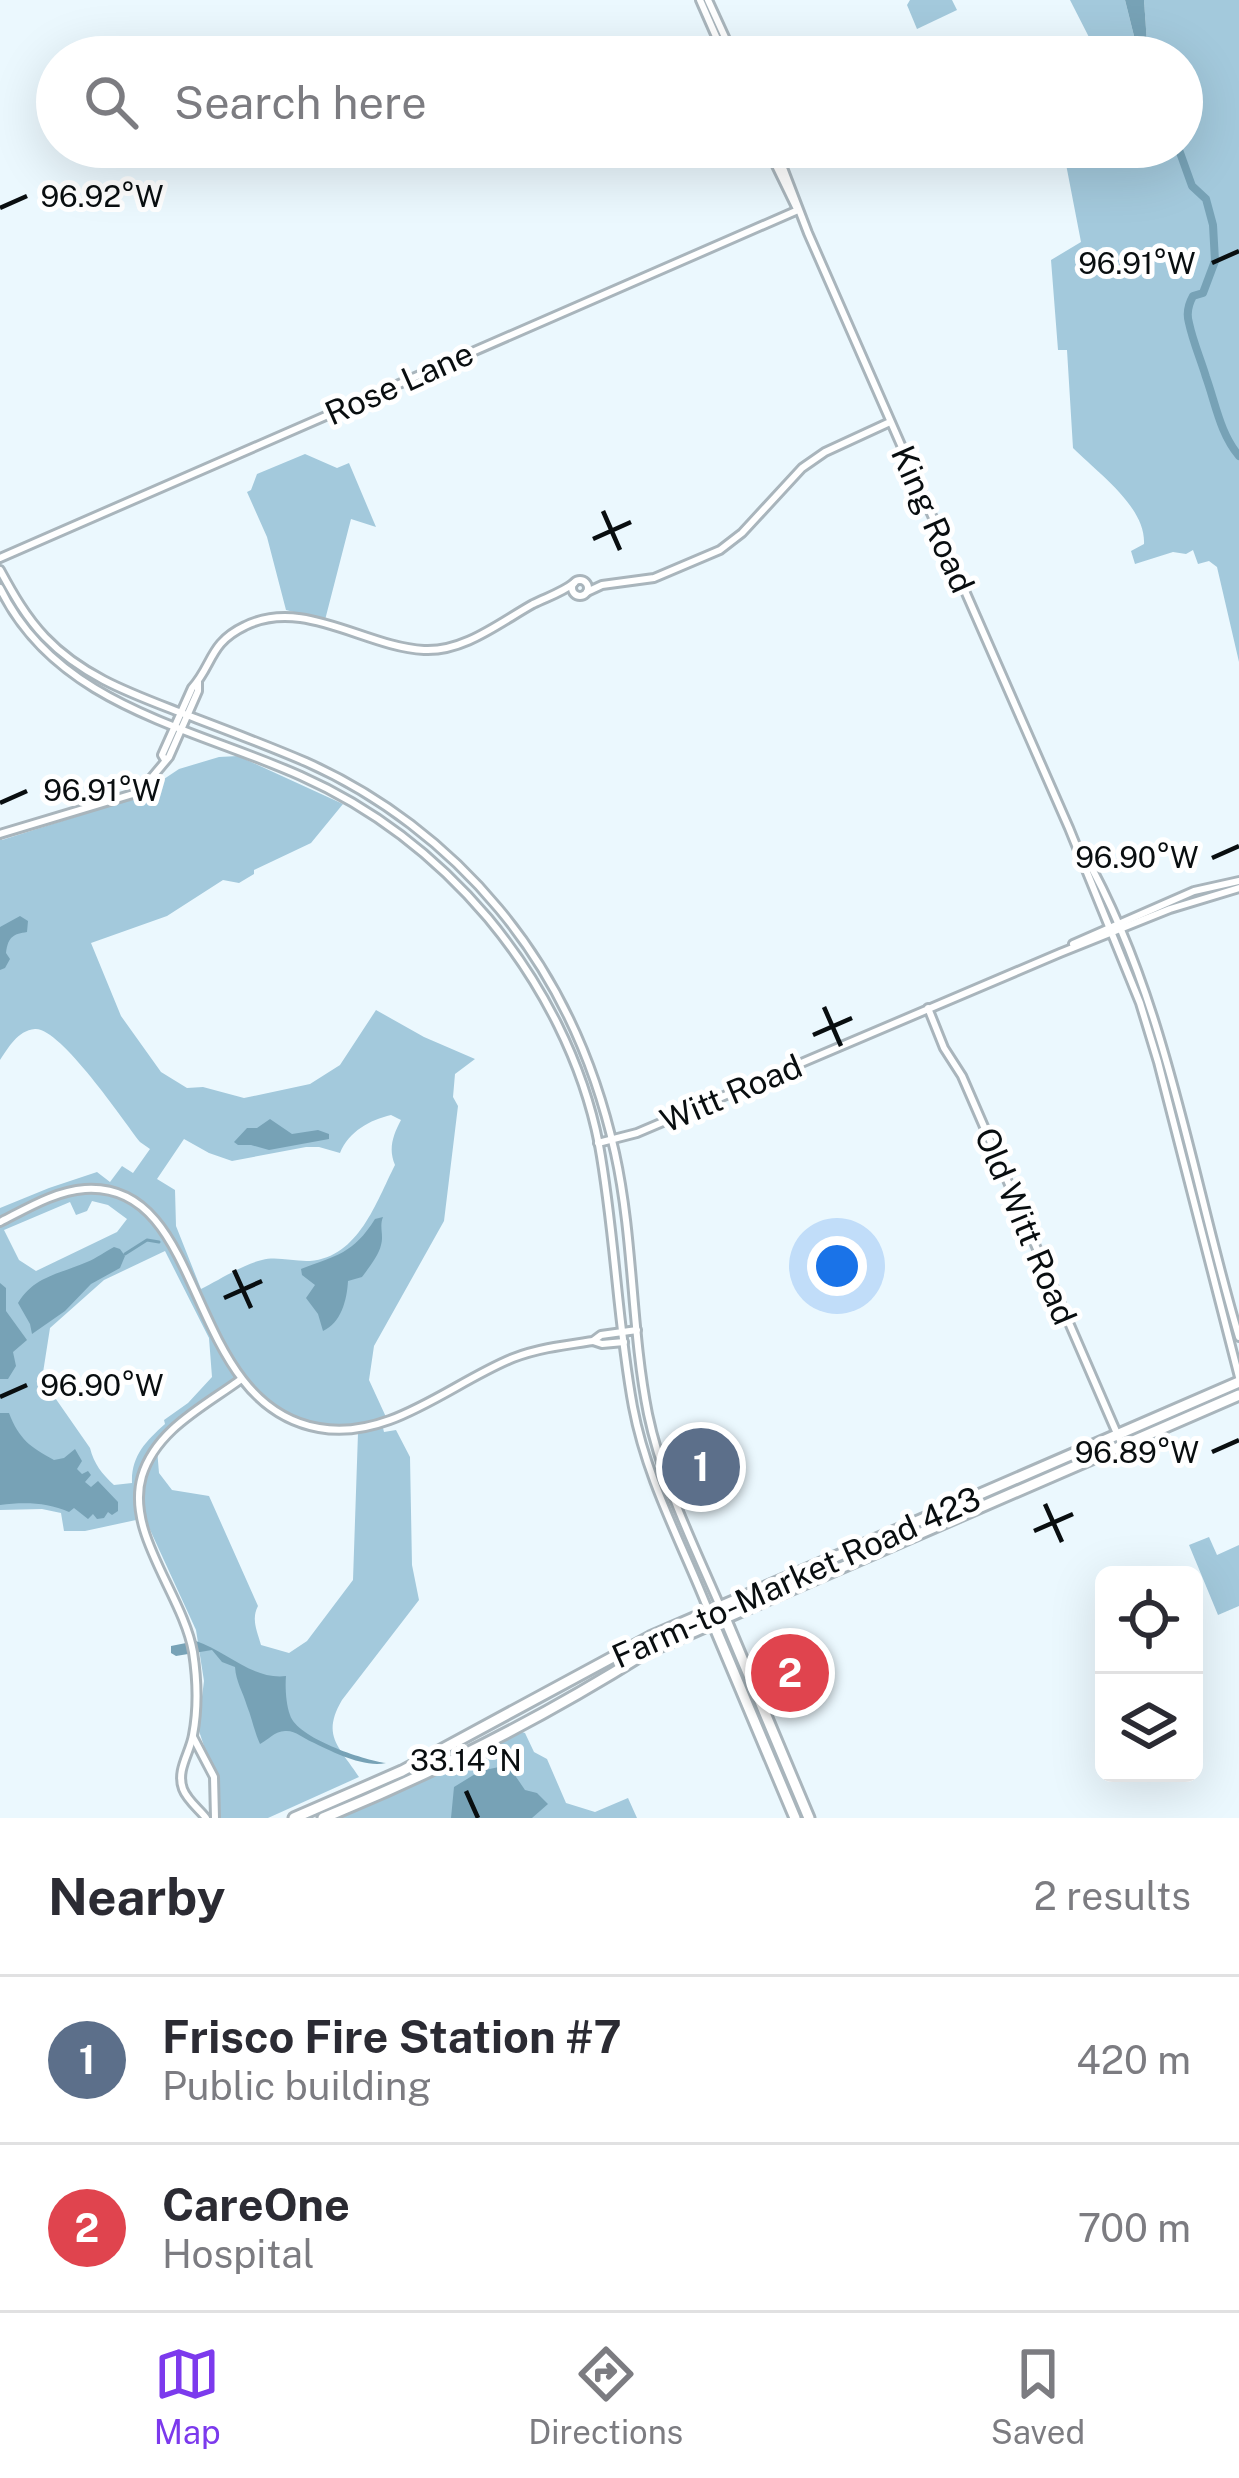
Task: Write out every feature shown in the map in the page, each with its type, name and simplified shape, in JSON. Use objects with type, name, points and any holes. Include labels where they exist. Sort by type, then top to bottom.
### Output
[{"type":"main road","name":"Farm-to-Market Road 423","points":[[323,1818],[425,1775],[647,1652],[867,1557],[1239,1380]]},
{"type":"main road","name":"Farm-to-Market Road 423","points":[[294,1818],[402,1772],[650,1637],[708,1611],[1239,1395]]},
{"type":"main road","points":[[862,1545],[867,1557]]},
{"type":"main road","points":[[725,1618],[809,1818]]},
{"type":"main road","points":[[713,1623],[795,1818]]},
{"type":"main road","points":[[598,1666],[605,1678]]},
{"type":"main road","points":[[515,1712],[521,1724]]},
{"type":"main road","points":[[760,1732],[772,1727]]},
{"type":"street","points":[[704,0],[720,36]]},
{"type":"street","name":"King Road","points":[[780,168],[1069,828],[1096,874],[1182,1136],[1230,1321],[1239,1380]]},
{"type":"street","name":"Rose Lane","points":[[0,558],[798,210]]},
{"type":"street","points":[[559,593],[582,596],[602,585],[654,578],[720,550],[802,468],[890,422]]},
{"type":"street","points":[[0,570],[46,639],[107,683],[308,763],[415,827],[467,873],[546,973],[566,1009],[616,1139],[642,1379],[656,1449],[725,1618]]},
{"type":"street","points":[[0,834],[133,794],[148,782],[165,760],[162,755],[198,691],[208,660],[244,626],[296,618],[427,650],[459,645],[579,580],[602,585]]},
{"type":"street","points":[[585,581],[587,592]]},
{"type":"street","points":[[574,583],[576,594]]},
{"type":"street","points":[[0,588],[30,635],[82,682],[128,708],[302,776],[350,801],[412,844],[463,890],[533,980],[577,1072],[598,1143],[632,1404],[647,1464],[713,1623]]},
{"type":"street","points":[[302,776],[308,763]]},
{"type":"street","name":"Witt Road","points":[[598,1143],[637,1133],[1193,891],[1239,884]]},
{"type":"street","name":"Old Witt Road","points":[[928,1008],[1120,1440]]},
{"type":"street","points":[[0,1222],[79,1189],[98,1189],[134,1201],[166,1234],[240,1380],[269,1409],[298,1423],[334,1430],[363,1428],[397,1416],[532,1351],[593,1341],[601,1335],[637,1335]]},
{"type":"street","name":"King Road","points":[[1230,1321],[1239,1337]]},
{"type":"street","points":[[593,1341],[624,1342],[637,1335]]},
{"type":"street","points":[[210,1818],[183,1791],[181,1771],[193,1736],[194,1657],[179,1606],[142,1523],[141,1479],[155,1447],[169,1432],[240,1380]]},
{"type":"street","points":[[193,1736],[214,1777],[210,1818]]},
{"type":"shaded area","points":[[910,0],[952,0],[957,10],[917,29],[907,5]]},
{"type":"shaded area","points":[[1070,0],[1125,0],[1134,36],[1088,36]]},
{"type":"shaded area","points":[[1125,0],[1144,0],[1147,36],[1134,36]]},
{"type":"shaded area","points":[[1144,0],[1239,0],[1239,662],[1217,567],[1209,561],[1198,564],[1193,550],[1135,564],[1131,551],[1144,544],[1137,517],[1119,492],[1073,448],[1067,350],[1058,350],[1051,260],[1081,242],[1067,168],[1203,168],[1203,36],[1147,36]]},
{"type":"shaded area","points":[[305,454],[337,468],[349,463],[376,527],[351,519],[325,620],[286,610],[267,537],[247,492],[257,474]]},
{"type":"shaded area","points":[[238,756],[343,804],[311,843],[254,870],[239,883],[223,880],[167,916],[91,943],[121,1016],[161,1072],[187,1088],[203,1087],[244,1098],[310,1084],[340,1065],[376,1010],[475,1059],[455,1074],[453,1097],[458,1106],[444,1221],[374,1346],[369,1380],[386,1417],[381,1420],[384,1432],[396,1430],[410,1457],[412,1565],[419,1600],[336,1712],[335,1740],[359,1777],[268,1818],[217,1818],[211,1767],[198,1728],[204,1681],[196,1630],[146,1521],[64,1531],[61,1513],[0,1510],[0,1208],[97,1172],[110,1182],[122,1166],[133,1173],[150,1149],[75,1058],[46,1032],[23,1033],[0,1060],[0,832],[2,840],[116,804],[179,769]],"holes":[[[391,1115],[401,1120],[392,1142],[395,1165],[353,1239],[327,1257],[262,1260],[201,1289],[176,1226],[175,1190],[157,1179],[184,1139],[232,1161],[306,1147],[340,1153],[368,1123]],[[92,1201],[108,1205],[127,1219],[117,1232],[36,1271],[19,1260],[4,1230],[70,1202],[76,1215],[87,1211]],[[165,1251],[209,1338],[212,1377],[146,1443],[134,1465],[132,1483],[114,1485],[42,1379],[50,1328],[104,1280]],[[238,1384],[292,1423],[322,1432],[358,1433],[353,1580],[307,1641],[289,1653],[261,1645],[255,1620],[258,1606],[209,1496],[172,1490],[159,1473],[157,1449],[172,1432]]]},
{"type":"shaded area","points":[[20,916],[28,921],[27,932],[10,939],[6,953],[10,959],[0,970],[0,927]]},
{"type":"shaded area","points":[[270,1119],[292,1134],[318,1130],[329,1134],[329,1139],[269,1150],[234,1142],[247,1128],[257,1128]]},
{"type":"shaded area","points":[[383,1217],[378,1253],[362,1277],[348,1281],[342,1310],[323,1331],[306,1298],[315,1285],[301,1269],[343,1252],[375,1219]]},
{"type":"shaded area","points":[[114,1247],[125,1256],[120,1268],[91,1284],[65,1311],[32,1334],[18,1303],[24,1294],[40,1281]]},
{"type":"shaded area","points":[[0,1283],[6,1288],[6,1311],[27,1340],[13,1352],[16,1366],[8,1379],[0,1379]]},
{"type":"shaded area","points":[[0,1413],[9,1413],[26,1441],[54,1460],[75,1449],[82,1461],[77,1469],[91,1475],[85,1482],[91,1487],[98,1481],[118,1502],[118,1511],[88,1519],[74,1508],[69,1512],[35,1504],[0,1505]]},
{"type":"shaded area","points":[[1209,1537],[1217,1555],[1239,1545],[1239,1606],[1218,1615],[1203,1579],[1203,1566],[1198,1566],[1189,1545]]},
{"type":"shaded area","points":[[196,1641],[262,1674],[286,1676],[295,1724],[332,1746],[386,1763],[348,1758],[289,1731],[260,1744],[235,1667],[222,1662],[212,1650],[171,1653],[171,1646]]},
{"type":"shaded area","points":[[516,1730],[525,1733],[534,1752],[547,1759],[566,1803],[595,1812],[628,1798],[637,1818],[340,1818],[406,1788]]},
{"type":"shaded area","points":[[510,1768],[525,1790],[537,1793],[548,1804],[532,1818],[451,1818],[454,1787],[480,1771]]},
{"type":"waterway","points":[[1186,168],[1192,186],[1206,199],[1215,261],[1203,293],[1191,299],[1188,319],[1219,418],[1239,456]]},
{"type":"waterway","points":[[125,1254],[147,1240],[159,1242]]},
{"type":"place","name":"Frisco Fire Station #7","points":[[701,1467]]},
{"type":"place","name":"CareOne","points":[[790,1673]]}]
